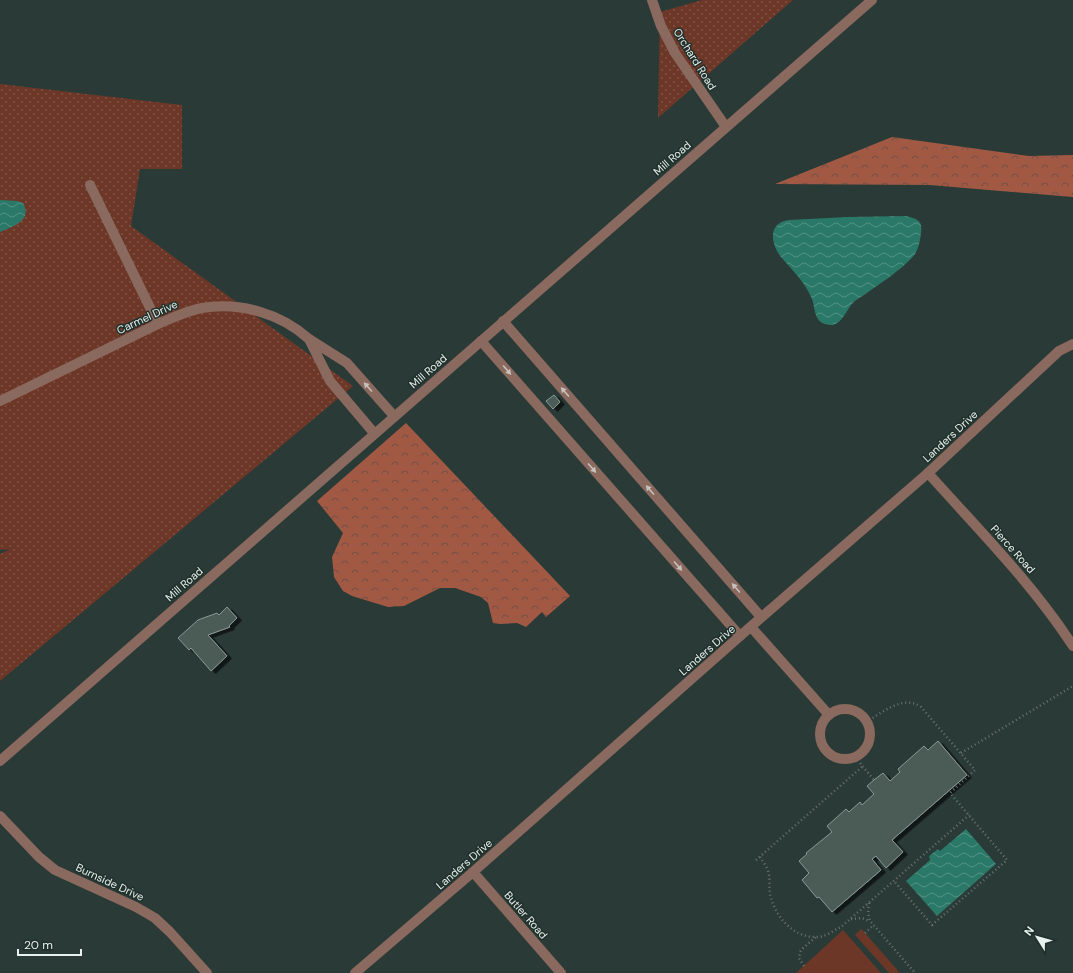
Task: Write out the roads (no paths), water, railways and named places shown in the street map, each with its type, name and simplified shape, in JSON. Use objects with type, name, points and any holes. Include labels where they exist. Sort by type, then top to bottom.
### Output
[{"type":"street","name":"Orchard Road","points":[[652,0],[661,26],[675,53],[726,127]]},
{"type":"street","name":"Mill Road","points":[[0,761],[374,433],[872,0]]},
{"type":"street","points":[[90,185],[158,324]]},
{"type":"street","name":"Carmel Drive","points":[[0,401],[179,315],[201,308],[236,307],[265,313],[283,321],[347,363],[394,416]]},
{"type":"street","points":[[503,321],[761,617]]},
{"type":"street","name":"Carmel Drive","points":[[309,339],[330,381],[374,433]]},
{"type":"street","points":[[481,341],[740,636]]},
{"type":"street","name":"Landers Drive","points":[[355,973],[473,872],[761,617],[928,473],[1059,350],[1073,344]]},
{"type":"street","name":"Pierce Road","points":[[928,473],[1018,573],[1056,620],[1073,646]]},
{"type":"street","points":[[751,627],[829,715]]},
{"type":"street","points":[[849,710],[860,715],[866,722],[869,730],[869,738],[861,753],[855,757],[847,759],[832,756],[826,751],[820,736],[824,721],[829,715],[836,711],[849,710]]},
{"type":"street","name":"Burnside Drive","points":[[0,816],[39,857],[55,870],[136,907],[154,918],[170,932],[207,973]]},
{"type":"street","name":"Butler Road","points":[[473,872],[561,973]]},
{"type":"water","points":[[0,200],[17,201],[23,203],[25,214],[24,219],[16,225],[0,232]]},
{"type":"water","points":[[906,216],[916,219],[921,225],[920,241],[915,254],[904,266],[855,301],[843,318],[835,324],[831,325],[821,322],[817,317],[812,299],[806,287],[781,257],[775,246],[773,235],[777,225],[789,220]]},
{"type":"water","points":[[966,829],[996,864],[937,916],[906,881],[930,860],[929,856],[938,849],[940,851]]}]
